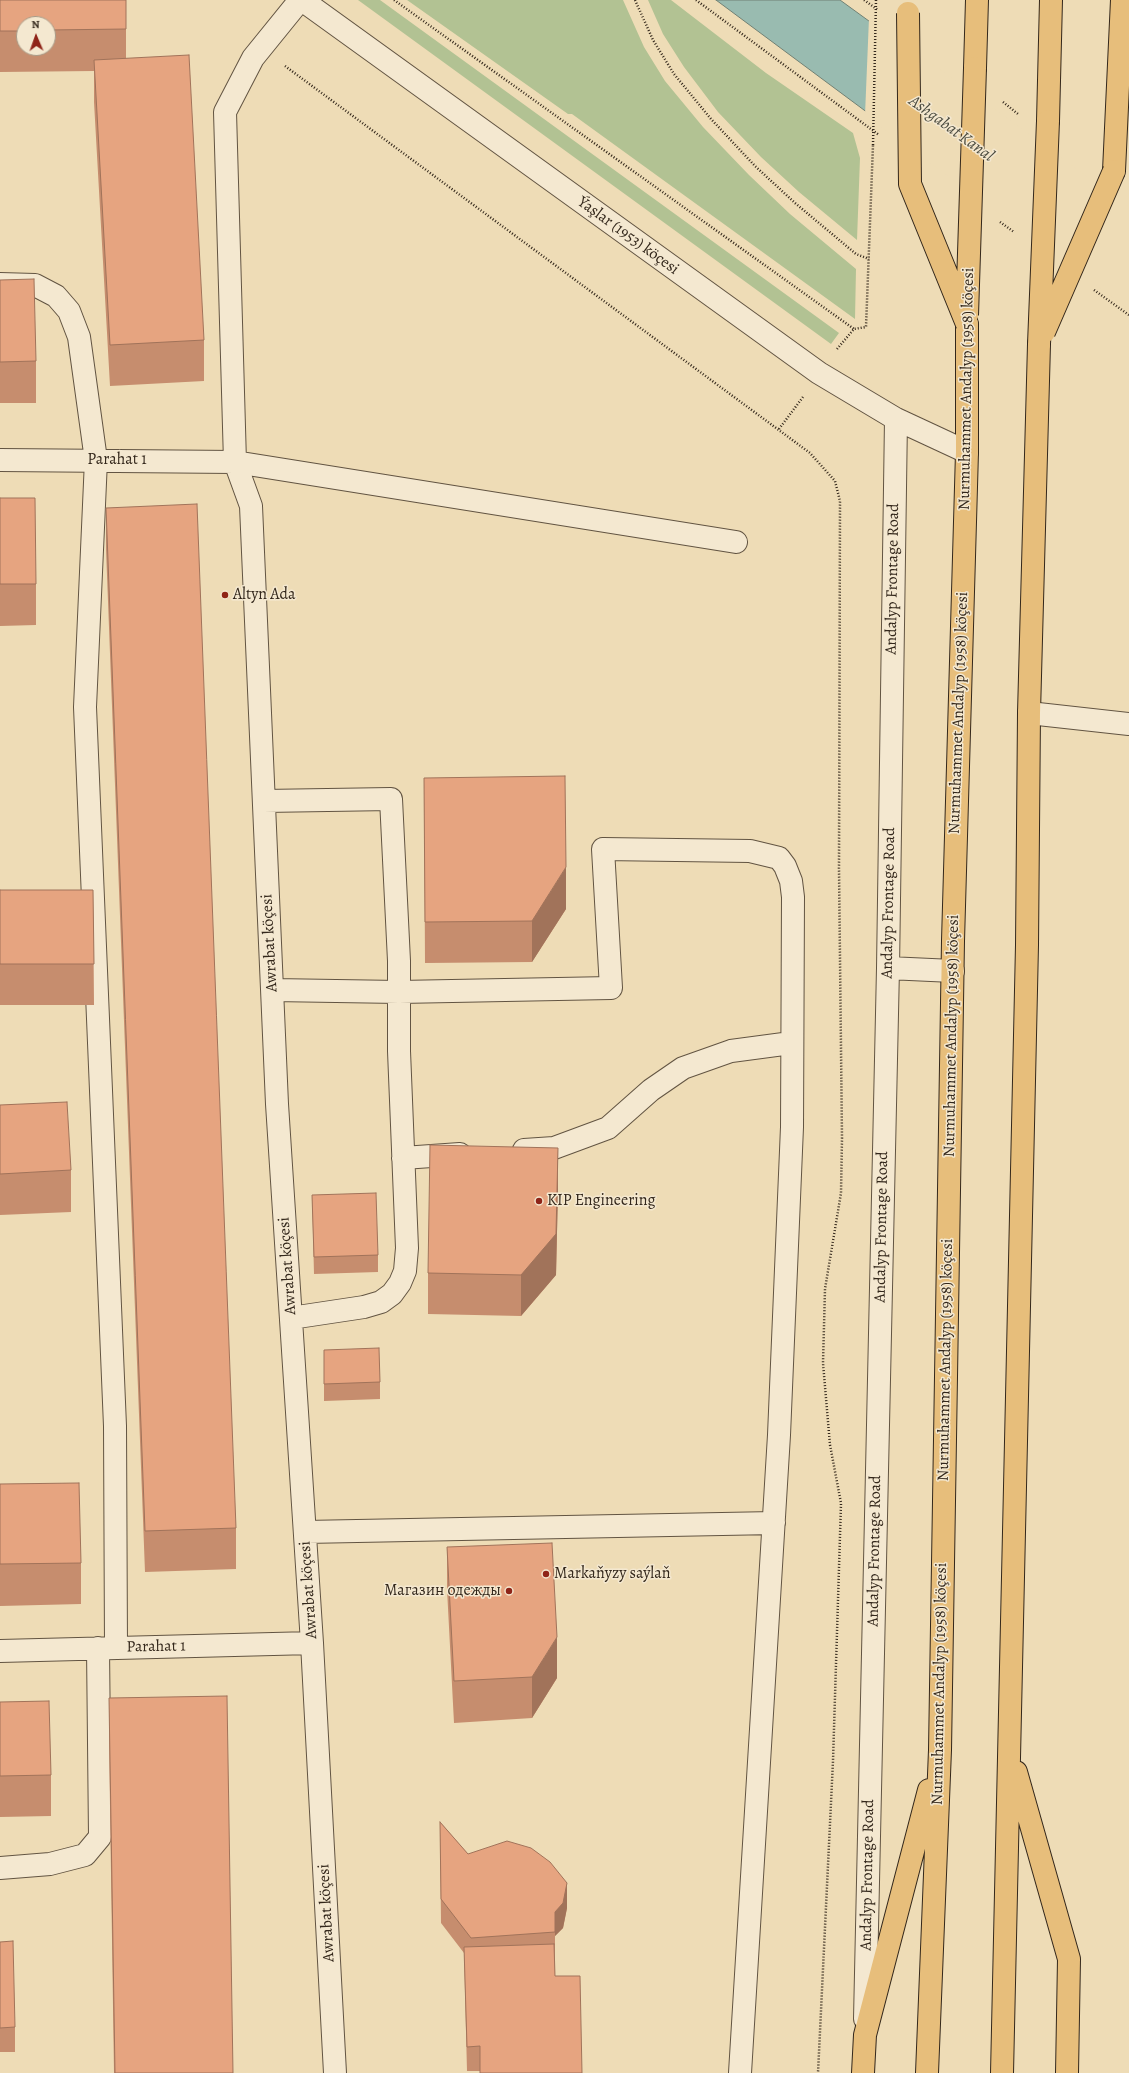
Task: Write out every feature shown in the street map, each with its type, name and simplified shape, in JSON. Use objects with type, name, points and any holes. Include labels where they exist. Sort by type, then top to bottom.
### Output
[{"type":"main road","name":"Nurmuhammet Andalyp (1958) köçesi","points":[[927,2073],[940,1750],[953,971],[967,452],[967,324],[976,0]]},
{"type":"main road","points":[[1002,2073],[1027,953],[1029,713],[1039,344],[1048,121],[1051,0]]},
{"type":"main road","points":[[1039,344],[1114,171],[1122,0]]},
{"type":"main road","points":[[908,6],[910,184],[967,324]]},
{"type":"main road","points":[[863,2073],[864,2035],[940,1750]]},
{"type":"main road","points":[[1010,1750],[1069,1959],[1067,2073]]},
{"type":"street","name":"Awrabat köçesi","points":[[301,0],[260,48],[225,112],[234,462],[251,506],[277,1104],[312,1643],[335,2073]]},
{"type":"street","name":"Ýaşlar (1953) köçesi","points":[[301,0],[820,373],[896,419],[967,452]]},
{"type":"street","points":[[0,284],[35,285],[56,296],[69,311],[79,336],[96,460],[85,707],[115,1426],[100,1837],[85,1855],[50,1864],[0,1868]]},
{"type":"street","name":"Andalyp Frontage Road","points":[[864,2035],[888,968],[896,419]]},
{"type":"street","name":"Parahat 1","points":[[0,460],[234,462],[736,542]]},
{"type":"street","points":[[1029,713],[1129,724]]},
{"type":"street","points":[[264,801],[391,799],[407,1248],[405,1271],[400,1283],[392,1294],[381,1302],[364,1307],[291,1318]]},
{"type":"street","points":[[272,990],[399,992],[611,988],[603,849],[750,851],[779,858],[791,881],[793,897],[791,1043],[792,1127],[774,1523],[740,2073]]},
{"type":"street","points":[[888,968],[953,971]]},
{"type":"street","points":[[506,1151],[554,1148],[608,1128],[651,1090],[677,1072],[713,1056],[731,1051],[791,1043]]},
{"type":"street","points":[[403,1158],[483,1152]]},
{"type":"street","points":[[305,1532],[774,1523]]},
{"type":"street","name":"Parahat 1","points":[[0,1651],[312,1643]]},
{"type":"path","points":[[394,0],[854,329]]},
{"type":"path","points":[[635,0],[653,40],[674,74],[711,119],[755,166],[794,203],[856,254],[869,258]]},
{"type":"path","points":[[696,0],[859,120]]},
{"type":"path","points":[[836,349],[854,329],[866,327],[873,145],[876,0]]},
{"type":"path","points":[[260,48],[779,429],[810,453],[835,481],[840,501],[839,868],[842,1138],[841,1193],[826,1290],[823,1363],[830,1445],[841,1503],[833,1761],[818,2073]]},
{"type":"path","points":[[779,429],[803,397]]},
{"type":"green space","points":[[358,0],[380,0],[839,333],[831,344]]},
{"type":"green space","points":[[407,0],[623,0],[644,47],[665,81],[703,127],[749,175],[790,214],[856,269],[855,319],[572,114],[568,114]]},
{"type":"green space","points":[[648,0],[671,0],[766,73],[853,133],[860,158],[857,240],[799,192],[761,157],[718,112],[684,67],[663,34]]},
{"type":"water","name":"Ashgabat Kanal","points":[[716,0],[840,0],[1129,210],[1129,307]]},
{"type":"pier","points":[[869,18],[1129,207],[1129,309],[865,115]]},
{"type":"building","points":[[0,0],[126,0],[126,29],[56,30],[56,16],[16,16],[16,31],[0,31]]},
{"type":"building","points":[[189,55],[204,340],[110,345],[94,60]]},
{"type":"building","points":[[34,279],[36,361],[0,362],[0,280]]},
{"type":"building","points":[[0,498],[35,498],[36,584],[0,584]]},
{"type":"building","points":[[197,504],[236,1528],[145,1531],[106,508]]},
{"type":"building","points":[[565,776],[566,867],[532,921],[425,922],[424,778]]},
{"type":"building","points":[[0,890],[93,890],[94,964],[0,964]]},
{"type":"building","points":[[67,1102],[71,1170],[0,1174],[0,1105]]},
{"type":"building","points":[[430,1145],[558,1148],[556,1234],[521,1275],[428,1273]]},
{"type":"building","points":[[376,1193],[378,1255],[314,1257],[312,1195]]},
{"type":"building","points":[[379,1348],[380,1382],[324,1384],[324,1350]]},
{"type":"building","points":[[79,1483],[81,1563],[0,1564],[0,1484]]},
{"type":"building","points":[[552,1543],[557,1637],[532,1677],[454,1681],[447,1547]]},
{"type":"building","points":[[227,1696],[233,2073],[115,2073],[109,1698]]},
{"type":"building","points":[[49,1701],[51,1775],[0,1776],[0,1702]]},
{"type":"building","points":[[440,1822],[468,1854],[507,1841],[531,1848],[550,1862],[567,1883],[563,1903],[555,1912],[555,1932],[471,1938],[441,1899]]},
{"type":"building","points":[[13,1941],[15,2027],[0,2028],[0,1942]]},
{"type":"building","points":[[554,1944],[555,1976],[580,1976],[582,2073],[480,2073],[480,2046],[467,2047],[464,1947]]},
{"type":"place","name":"Altyn Ada","points":[[225,595]]},
{"type":"place","name":"KIP Engineering","points":[[539,1201]]},
{"type":"place","name":"Markaňyzy saýlaň","points":[[546,1574]]},
{"type":"place","name":"Магазин одежды","points":[[509,1591]]}]
